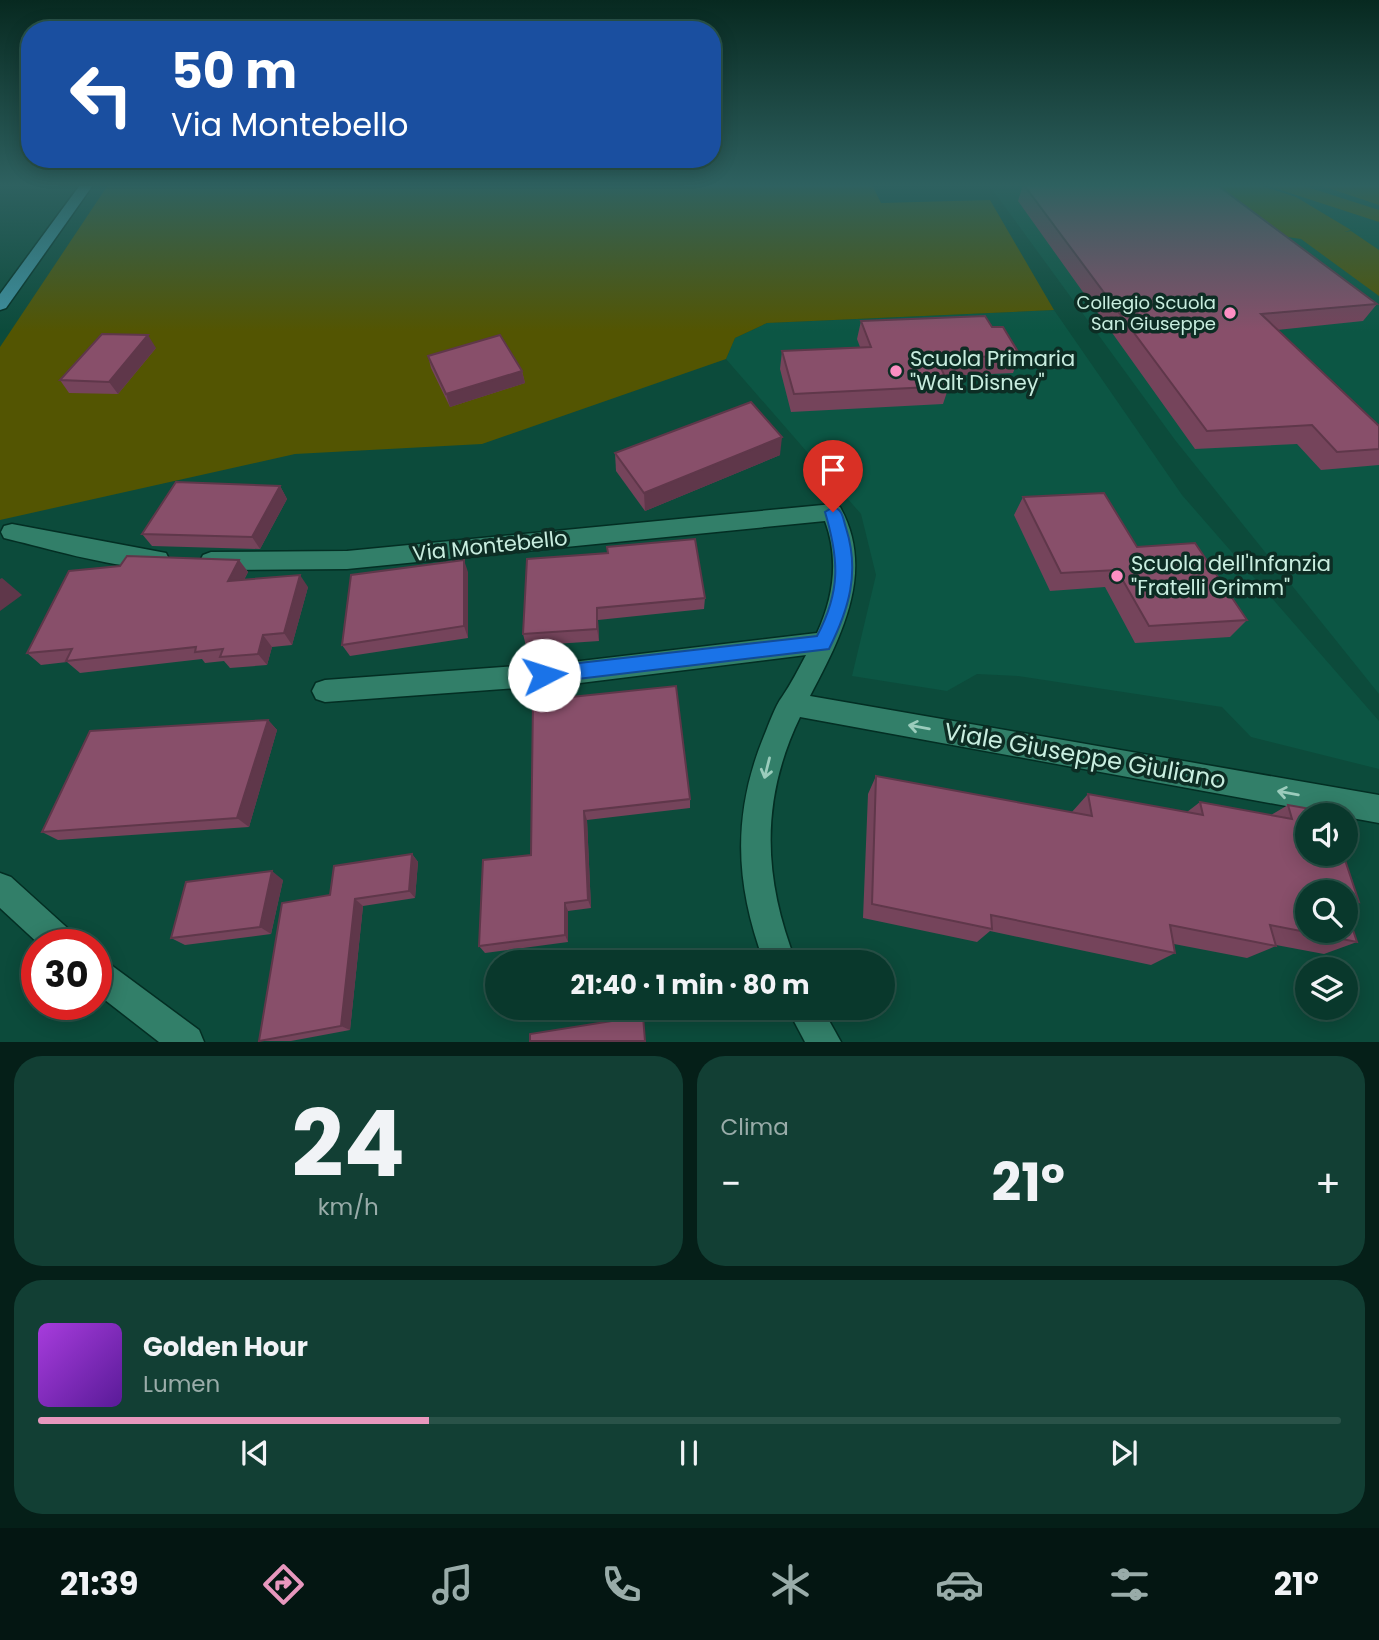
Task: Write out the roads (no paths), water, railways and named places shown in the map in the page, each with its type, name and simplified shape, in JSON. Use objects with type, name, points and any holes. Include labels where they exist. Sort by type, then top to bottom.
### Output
[{"type":"main road","points":[[0,305],[52,234]]},
{"type":"street","name":"Via Montebello","points":[[12,532],[125,556],[185,561],[347,560],[833,512],[844,549],[845,580],[836,618],[791,704],[770,754],[758,802],[754,855],[760,904],[776,950]]},
{"type":"street","points":[[325,691],[572,673],[823,643]]},
{"type":"street","name":"Viale Giuseppe Giuliano","points":[[791,704],[1379,809]]},
{"type":"street","points":[[0,888],[45,929]]},
{"type":"street","points":[[112,985],[187,1041]]},
{"type":"street","points":[[811,1020],[824,1041]]},
{"type":"place","name":"Collegio Scuola San Giuseppe","points":[[1230,313]]},
{"type":"place","name":"Scuola Primaria \"Walt Disney\"","points":[[896,371]]},
{"type":"place","name":"Scuola dell'Infanzia \"Fratelli Grimm\"","points":[[1117,576]]}]
